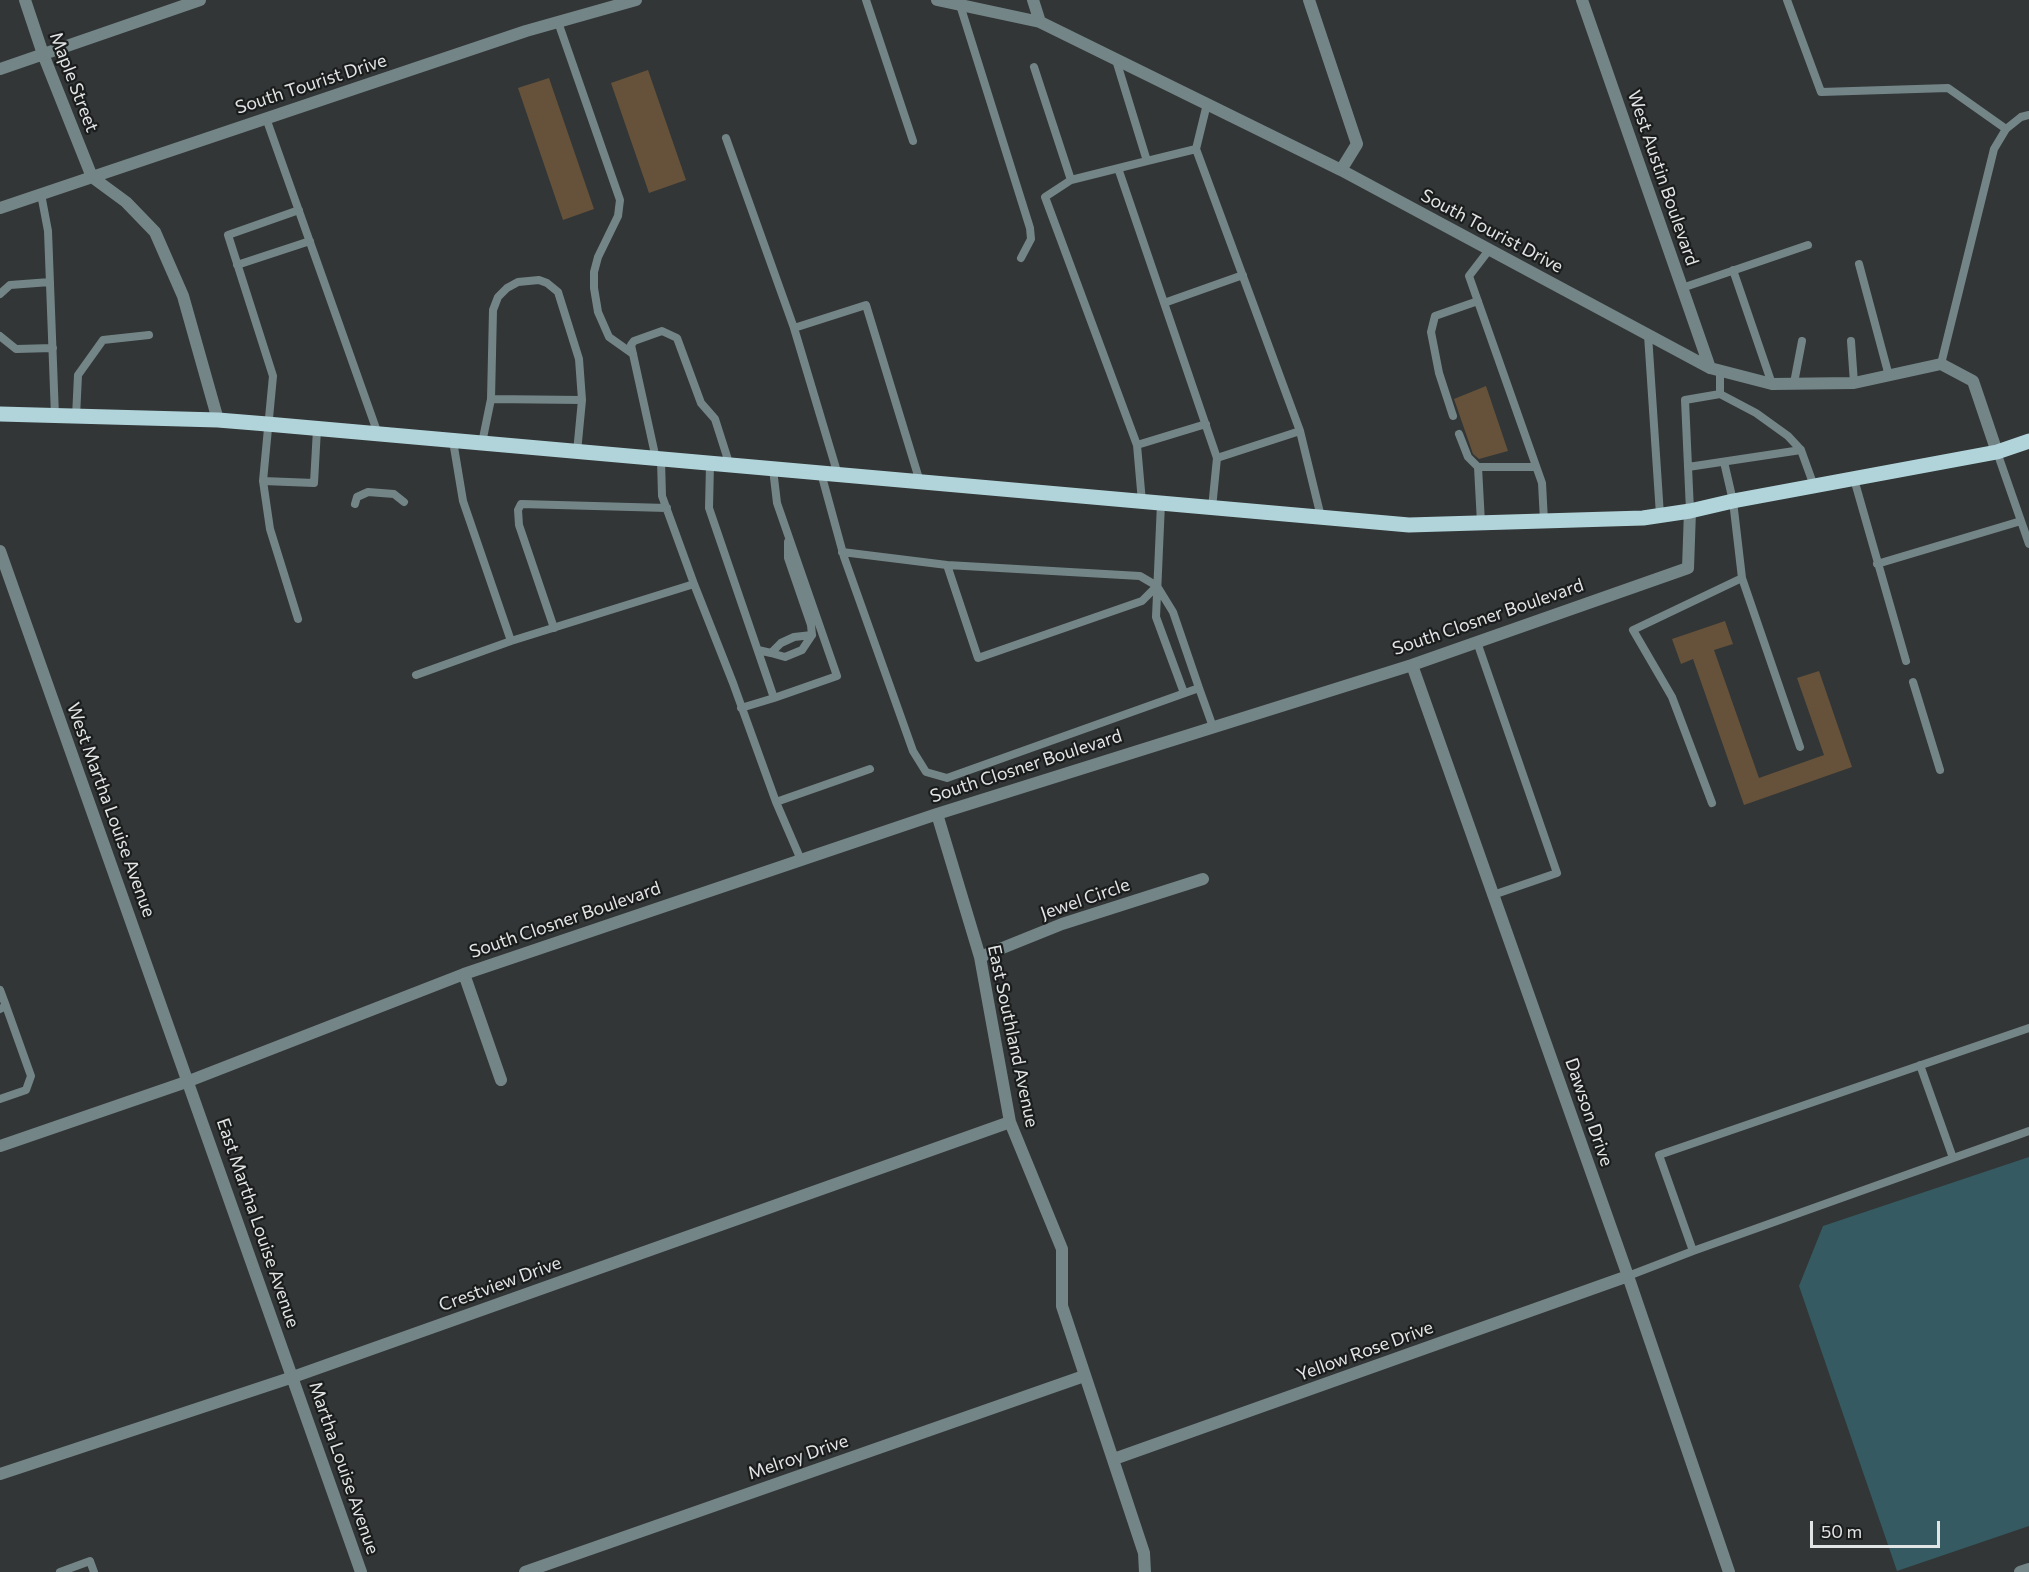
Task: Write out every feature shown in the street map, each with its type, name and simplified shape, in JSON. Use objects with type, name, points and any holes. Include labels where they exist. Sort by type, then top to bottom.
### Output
[{"type":"main road","points":[[0,414],[218,420],[1409,525],[1643,518],[1997,452],[2029,441]]},
{"type":"street","name":"Maple Street","points":[[25,0],[43,54],[92,177]]},
{"type":"street","points":[[0,69],[200,0]]},
{"type":"street","name":"South Tourist Drive","points":[[0,208],[558,22],[636,0]]},
{"type":"street","name":"South Tourist Drive","points":[[937,0],[1040,22],[1341,170],[1715,370],[1772,384],[1854,383],[1941,364]]},
{"type":"street","points":[[1034,0],[1040,22]]},
{"type":"street","points":[[1309,0],[1357,144],[1341,170]]},
{"type":"street","name":"West Austin Boulevard","points":[[1582,0],[1682,288],[1715,370]]},
{"type":"street","points":[[92,177],[126,202],[155,232],[183,296],[218,420]]},
{"type":"street","points":[[1941,364],[1972,381],[1997,452]]},
{"type":"street","name":"South Closner Boulevard","points":[[0,1146],[189,1081],[464,974],[937,814],[1412,665],[1688,568],[1690,511]]},
{"type":"street","name":"West Martha Louise Avenue","points":[[0,551],[189,1081]]},
{"type":"street","name":"Dawson Drive","points":[[1412,665],[1628,1276],[1729,1572]]},
{"type":"street","name":"East Southland Avenue","points":[[937,814],[980,957],[1010,1122],[1062,1250],[1062,1306],[1144,1553],[1145,1572]]},
{"type":"street","name":"Jewel Circle","points":[[980,957],[1062,924],[1203,879]]},
{"type":"street","points":[[464,974],[501,1080]]},
{"type":"street","name":"East Martha Louise Avenue","points":[[189,1081],[293,1377]]},
{"type":"street","name":"Crestview Drive","points":[[0,1474],[293,1377],[1010,1122]]},
{"type":"street","name":"Yellow Rose Drive","points":[[1114,1459],[1628,1276]]},
{"type":"street","name":"Melroy Drive","points":[[525,1572],[1084,1376]]},
{"type":"street","name":"Martha Louise Avenue","points":[[293,1377],[361,1572]]},
{"type":"street","points":[[2020,1572],[2029,1569]]},
{"type":"lane","points":[[866,0],[912,141]]},
{"type":"lane","points":[[1787,0],[1821,92],[1948,88],[2006,129]]},
{"type":"lane","points":[[960,5],[1030,228],[1030,239],[1021,258]]},
{"type":"lane","points":[[558,22],[621,200],[618,216],[598,257],[594,272],[598,312],[609,337],[633,354]]},
{"type":"lane","points":[[1115,60],[1147,161]]},
{"type":"lane","points":[[1034,67],[1071,180]]},
{"type":"lane","points":[[1207,104],[1197,149],[1300,431],[1321,517]]},
{"type":"lane","points":[[1941,364],[1994,149],[2006,129],[2021,117],[2029,115]]},
{"type":"lane","points":[[267,118],[378,434]]},
{"type":"lane","points":[[726,138],[794,328],[838,475]]},
{"type":"lane","points":[[1142,502],[1137,445],[1045,196],[1071,180],[1197,149]]},
{"type":"lane","points":[[1118,168],[1217,458],[1212,508]]},
{"type":"lane","points":[[41,194],[48,231],[55,416]]},
{"type":"lane","points":[[298,619],[270,529],[263,481],[273,376],[228,235],[299,210]]},
{"type":"lane","points":[[237,265],[310,241]]},
{"type":"lane","points":[[1682,288],[1808,245]]},
{"type":"lane","points":[[1489,250],[1469,276],[1542,483],[1544,521]]},
{"type":"lane","points":[[1859,264],[1889,376]]},
{"type":"lane","points":[[1733,270],[1772,384]]},
{"type":"lane","points":[[1164,303],[1243,275]]},
{"type":"lane","points":[[482,444],[491,399],[493,310],[498,297],[507,288],[518,282],[539,280],[548,283],[558,292],[579,359],[582,400],[577,452]]},
{"type":"lane","points":[[0,294],[10,285],[50,282]]},
{"type":"lane","points":[[1453,416],[1439,373],[1431,332],[1435,316],[1478,301]]},
{"type":"lane","points":[[794,328],[866,305],[920,482]]},
{"type":"lane","points":[[730,465],[715,419],[700,403],[677,338],[662,331],[634,341],[631,345],[659,459],[662,496],[776,802],[801,860]]},
{"type":"lane","points":[[76,417],[78,375],[103,340],[149,335]]},
{"type":"lane","points":[[1648,335],[1660,515]]},
{"type":"lane","points":[[0,336],[16,349],[53,348]]},
{"type":"lane","points":[[1794,383],[1802,341]]},
{"type":"lane","points":[[1851,341],[1854,383]]},
{"type":"lane","points":[[1715,370],[1720,394]]},
{"type":"lane","points":[[1690,511],[1685,400],[1720,394],[1756,413],[1788,436],[1801,450],[1814,487]]},
{"type":"lane","points":[[491,399],[582,400]]},
{"type":"lane","points":[[1137,445],[1206,424]]},
{"type":"lane","points":[[263,481],[314,483],[317,429]]},
{"type":"lane","points":[[1217,458],[1300,431]]},
{"type":"lane","points":[[1459,434],[1468,457],[1478,467],[1482,523]]},
{"type":"lane","points":[[453,441],[463,501],[511,642]]},
{"type":"lane","points":[[1688,466],[1801,450]]},
{"type":"lane","points":[[1997,452],[2029,544]]},
{"type":"lane","points":[[1724,462],[1733,501],[1742,578],[1800,747]]},
{"type":"lane","points":[[710,464],[709,508],[774,698]]},
{"type":"lane","points":[[1478,467],[1536,467]]},
{"type":"lane","points":[[741,708],[837,676],[777,503],[772,469]]},
{"type":"lane","points":[[821,473],[842,552],[913,751],[926,772],[947,778],[1199,687]]},
{"type":"lane","points":[[1854,479],[1906,661]]},
{"type":"lane","points":[[355,504],[357,497],[368,492],[394,494],[404,502]]},
{"type":"lane","points":[[1161,503],[1156,617],[1184,693]]},
{"type":"lane","points":[[554,628],[519,525],[518,510],[521,504],[667,508]]},
{"type":"lane","points":[[1877,564],[2021,521]]},
{"type":"lane","points":[[758,650],[785,657],[802,650],[812,635],[811,625],[788,558],[787,533]]},
{"type":"lane","points":[[842,552],[947,566],[1140,576],[1156,586],[1173,612],[1213,727]]},
{"type":"lane","points":[[947,566],[978,658],[1142,601],[1156,586]]},
{"type":"lane","points":[[1712,803],[1672,697],[1633,630],[1742,578]]},
{"type":"lane","points":[[416,675],[511,642],[694,584]]},
{"type":"lane","points":[[771,654],[781,643],[794,637],[812,635]]},
{"type":"lane","points":[[1477,642],[1557,873],[1493,895]]},
{"type":"lane","points":[[1913,682],[1940,770]]},
{"type":"lane","points":[[776,802],[870,769]]},
{"type":"lane","points":[[0,990],[3,1008],[31,1076],[26,1090],[0,1099]]},
{"type":"lane","points":[[1693,1251],[1659,1155],[2029,1028]]},
{"type":"lane","points":[[1920,1065],[1953,1158]]},
{"type":"lane","points":[[1628,1276],[2029,1131]]},
{"type":"lane","points":[[60,1572],[90,1561],[94,1572]]},
{"type":"shaded area","points":[[2029,1157],[2029,1526],[1897,1571],[1799,1286],[1823,1226]]},
{"type":"building","points":[[648,70],[686,180],[649,193],[611,83]]},
{"type":"building","points":[[549,78],[594,209],[563,220],[518,88]]},
{"type":"building","points":[[1486,386],[1508,451],[1479,459],[1473,454],[1454,399]]},
{"type":"building","points":[[1725,621],[1733,644],[1714,650],[1759,778],[1824,755],[1797,678],[1819,671],[1852,767],[1744,805],[1693,659],[1681,664],[1672,639]]}]
